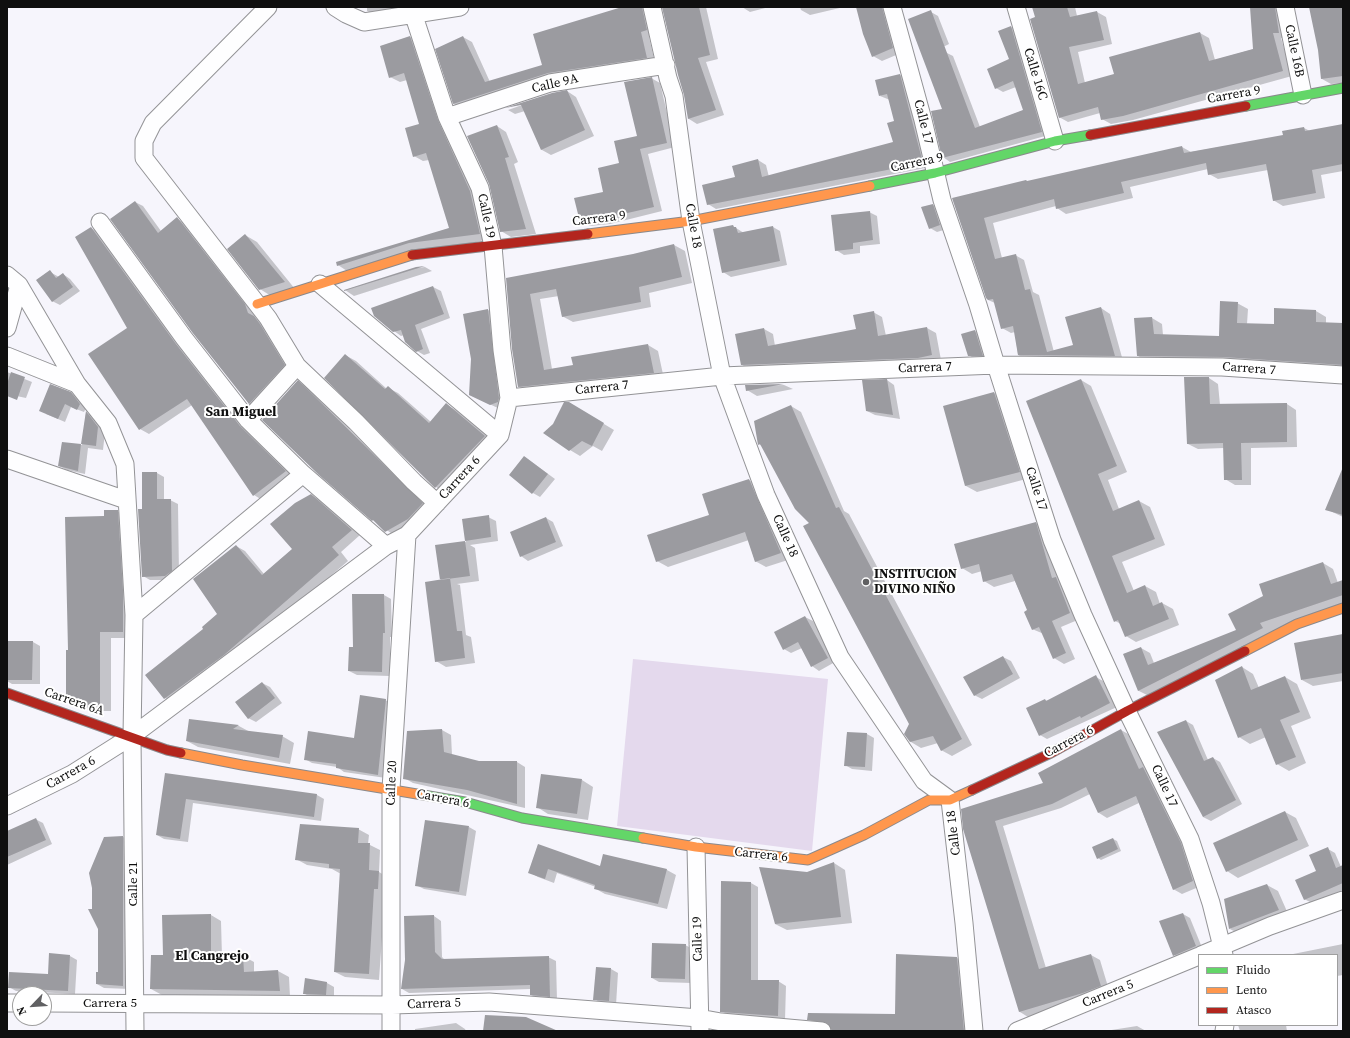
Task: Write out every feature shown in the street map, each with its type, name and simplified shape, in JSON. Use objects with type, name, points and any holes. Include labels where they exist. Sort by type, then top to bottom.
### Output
[{"type":"street","points":[[268,7],[153,123],[144,141],[144,158],[257,304],[297,366],[356,422],[414,482],[437,503]]},
{"type":"street","points":[[335,7],[364,22],[413,11],[460,7]]},
{"type":"street","name":"Calle 18","points":[[652,7],[668,78],[674,96],[691,221],[722,376],[766,495],[840,657],[924,781],[950,800],[964,923],[974,1031]]},
{"type":"street","name":"Calle 17","points":[[892,7],[923,120],[935,173],[1052,540],[1083,615],[1127,711],[1190,839],[1211,902],[1224,951]]},
{"type":"street","name":"Calle 16C","points":[[1016,7],[1055,141]]},
{"type":"street","name":"Calle 16B","points":[[1285,7],[1303,95]]},
{"type":"street","name":"Calle 19","points":[[413,11],[447,117],[480,188],[493,246],[502,350],[509,398],[500,435]]},
{"type":"street","name":"Calle 9A","points":[[447,117],[550,83],[666,65]]},
{"type":"street","name":"Carrera 9","points":[[257,304],[413,255],[691,221],[935,173],[1055,141],[1343,88]]},
{"type":"street","points":[[100,222],[184,338],[248,420],[303,474],[386,546]]},
{"type":"street","points":[[7,328],[13,280]]},
{"type":"street","name":"Calle 21","points":[[13,280],[77,384],[108,423],[125,464],[134,615],[132,736],[134,1031]]},
{"type":"street","points":[[320,284],[500,435]]},
{"type":"street","points":[[7,356],[77,384]]},
{"type":"street","name":"Carrera 7","points":[[509,398],[722,376],[996,365],[1222,366],[1343,375]]},
{"type":"street","points":[[248,420],[297,366]]},
{"type":"street","name":"Carrera 6","points":[[7,806],[72,774],[132,736],[386,546],[407,535],[500,435]]},
{"type":"street","points":[[7,459],[126,500]]},
{"type":"street","points":[[134,615],[303,474]]},
{"type":"street","name":"Calle 20","points":[[391,1031],[391,789],[407,535]]},
{"type":"street","name":"Carrera 6","points":[[132,736],[167,750],[242,765],[465,802],[522,818],[696,847],[808,860],[864,835],[929,800],[950,800],[1051,753],[1127,711],[1297,624],[1343,608]]},
{"type":"street","name":"Carrera 6A","points":[[7,693],[132,736]]},
{"type":"street","name":"Calle 19","points":[[696,847],[699,1025]]},
{"type":"street","name":"Carrera 5","points":[[1210,954],[1224,951],[1270,926],[1343,900]]},
{"type":"street","name":"Carrera 5","points":[[1017,1031],[1198,957]]},
{"type":"street","name":"Carrera 5","points":[[52,1003],[392,1005],[489,1002],[699,1025],[721,1022],[822,1031]]},
{"type":"shaded area","points":[[633,659],[828,679],[812,851],[617,826]]},
{"type":"building","points":[[622,7],[642,7],[647,30],[641,32],[647,58],[548,73],[453,104],[435,49],[463,36],[485,82],[542,65],[533,34]]},
{"type":"building","points":[[662,7],[699,7],[710,55],[698,58],[716,110],[688,119],[684,95]]},
{"type":"building","points":[[856,7],[882,7],[893,48],[872,57],[863,34]]},
{"type":"building","points":[[1032,7],[1067,7],[1070,17],[1097,11],[1104,40],[1069,47],[1078,84],[1114,74],[1109,57],[1200,32],[1209,61],[1253,49],[1250,7],[1275,7],[1279,33],[1273,33],[1283,71],[1123,116],[1101,120],[1098,107],[1059,118],[1030,19],[1035,17]]},
{"type":"building","points":[[1309,7],[1343,7],[1343,76],[1321,79],[1318,50]]},
{"type":"building","points":[[931,10],[975,128],[1023,110],[1013,81],[995,89],[987,69],[1009,59],[998,31],[1011,26],[1042,132],[942,158],[931,111],[942,109],[908,19]]},
{"type":"building","points":[[410,36],[438,120],[470,191],[480,234],[409,243],[337,266],[336,262],[449,228],[426,153],[413,157],[405,128],[419,124],[404,73],[389,78],[380,46]]},
{"type":"building","points":[[900,74],[923,163],[707,205],[702,185],[735,177],[732,166],[758,159],[762,177],[893,142],[887,123],[894,121],[887,94],[879,96],[875,80]]},
{"type":"building","points":[[652,77],[667,143],[640,149],[654,207],[601,219],[580,222],[574,198],[603,192],[598,168],[619,163],[614,141],[637,136],[624,82]]},
{"type":"building","points":[[567,90],[585,130],[541,150],[521,105],[505,108],[552,93]]},
{"type":"building","points":[[1343,124],[1343,164],[1312,170],[1316,193],[1273,201],[1266,164],[1208,175],[1206,163],[1121,182],[1124,193],[1056,209],[1054,199],[984,218],[995,259],[1016,254],[1025,290],[1030,289],[1047,352],[1073,345],[1065,317],[1101,307],[1115,356],[1018,355],[1013,326],[1001,329],[993,299],[988,300],[986,298],[952,198],[1026,180],[1182,146],[1184,153],[1283,135],[1282,131],[1304,127],[1305,131]]},
{"type":"building","points":[[497,125],[509,157],[505,158],[526,229],[500,232],[489,184],[467,136]]},
{"type":"building","points":[[135,201],[158,233],[177,217],[245,304],[248,313],[254,316],[260,324],[285,365],[249,404],[192,332],[110,219]]},
{"type":"building","points":[[933,204],[940,225],[929,229],[921,207]]},
{"type":"building","points":[[870,211],[873,240],[853,243],[853,249],[835,251],[831,215]]},
{"type":"building","points":[[733,225],[736,227],[738,233],[773,226],[780,261],[722,273],[713,229]]},
{"type":"building","points":[[91,227],[176,344],[240,426],[286,471],[253,496],[187,399],[139,430],[88,354],[127,328],[75,237]]},
{"type":"building","points":[[245,234],[285,282],[259,290],[227,249]]},
{"type":"building","points":[[674,244],[682,277],[639,287],[641,302],[562,317],[556,289],[530,294],[544,370],[573,365],[571,357],[648,344],[654,373],[518,387],[512,349],[506,278],[633,254]]},
{"type":"building","points":[[425,266],[344,291],[416,267]]},
{"type":"building","points":[[50,270],[56,278],[63,273],[73,287],[52,302],[36,280]]},
{"type":"building","points":[[433,286],[444,314],[415,325],[423,349],[416,352],[405,342],[401,330],[393,332],[374,316],[371,308]]},
{"type":"building","points":[[1220,301],[1238,302],[1237,323],[1274,324],[1274,308],[1316,310],[1316,322],[1343,323],[1343,365],[1223,357],[1137,356],[1134,318],[1152,317],[1154,334],[1219,336]]},
{"type":"building","points":[[488,309],[499,398],[498,402],[490,405],[469,395],[471,359],[463,314]]},
{"type":"building","points":[[874,311],[878,336],[927,327],[932,355],[918,358],[741,365],[735,334],[764,328],[768,346],[856,329],[853,315]]},
{"type":"building","points":[[975,330],[983,356],[968,356],[961,334]]},
{"type":"building","points":[[345,354],[385,389],[388,386],[429,423],[446,403],[485,436],[435,488],[324,378]]},
{"type":"building","points":[[11,372],[25,377],[17,400],[7,396],[7,384]]},
{"type":"building","points":[[1184,377],[1209,377],[1210,404],[1287,403],[1287,442],[1241,443],[1242,480],[1224,480],[1223,443],[1187,444]]},
{"type":"building","points":[[887,379],[893,415],[866,411],[862,380]]},
{"type":"building","points":[[1081,379],[1117,466],[1098,474],[1113,511],[1139,500],[1155,539],[1112,556],[1127,593],[1145,585],[1153,606],[1162,602],[1169,619],[1125,637],[1118,620],[1114,622],[1026,401]]},
{"type":"building","points":[[298,380],[423,503],[408,519],[385,532],[373,520],[372,521],[319,475],[262,420]]},
{"type":"building","points":[[50,384],[71,392],[80,404],[77,410],[65,404],[58,419],[39,411]]},
{"type":"building","points":[[784,384],[746,391],[745,385]]},
{"type":"building","points":[[994,392],[1020,472],[965,486],[943,406]]},
{"type":"building","points":[[564,402],[569,402],[604,423],[592,446],[582,441],[569,451],[543,433],[553,424]]},
{"type":"building","points":[[791,405],[836,508],[839,507],[962,739],[941,751],[933,736],[910,742],[904,734],[909,724],[803,526],[809,523],[795,509],[760,444],[758,445],[754,421]]},
{"type":"building","points":[[86,411],[98,427],[96,446],[81,444]]},
{"type":"building","points":[[62,442],[81,444],[78,471],[58,466]]},
{"type":"building","points":[[524,456],[548,474],[532,494],[509,475]]},
{"type":"building","points":[[1343,467],[1343,515],[1325,510]]},
{"type":"building","points":[[142,472],[157,472],[157,499],[171,499],[172,571],[165,576],[142,577],[138,509],[142,509]]},
{"type":"building","points":[[749,479],[781,553],[755,562],[745,532],[656,562],[647,535],[709,515],[702,494]]},
{"type":"building","points":[[311,494],[352,530],[332,547],[339,555],[224,655],[164,699],[145,675],[203,629],[202,627],[217,614],[193,579],[236,545],[262,575],[292,549],[270,524],[295,503]]},
{"type":"building","points":[[104,510],[118,510],[123,590],[123,632],[100,632],[100,705],[78,705],[66,701],[66,650],[68,650],[65,517],[104,516]]},
{"type":"building","points":[[489,515],[491,537],[465,541],[462,519]]},
{"type":"building","points":[[546,517],[556,542],[520,557],[510,532]]},
{"type":"building","points":[[1036,522],[1052,578],[1056,577],[1070,613],[1052,621],[1066,653],[1053,659],[1039,627],[1032,630],[1024,612],[1027,610],[1012,574],[983,582],[979,564],[961,569],[954,544]]},
{"type":"building","points":[[465,541],[470,576],[440,580],[435,545]]},
{"type":"building","points":[[1323,562],[1331,584],[1343,580],[1343,595],[1260,623],[1263,628],[1138,691],[1123,654],[1141,647],[1148,665],[1236,630],[1228,614],[1263,596],[1259,584]]},
{"type":"building","points":[[450,578],[457,631],[462,631],[465,658],[435,662],[425,582]]},
{"type":"building","points":[[352,594],[384,594],[385,633],[383,633],[382,672],[348,671],[349,647],[353,647]]},
{"type":"building","points":[[805,616],[828,658],[811,667],[798,642],[783,650],[774,632]]},
{"type":"building","points":[[1343,634],[1343,673],[1301,680],[1294,643]]},
{"type":"building","points":[[7,641],[33,641],[32,680],[7,680]]},
{"type":"building","points":[[1003,656],[1013,674],[974,696],[963,677]]},
{"type":"building","points":[[1242,666],[1251,690],[1285,676],[1300,712],[1280,720],[1296,757],[1276,765],[1261,728],[1238,738],[1215,680]]},
{"type":"building","points":[[1096,675],[1110,703],[1081,718],[1080,716],[1039,736],[1026,708],[1045,699],[1046,701]]},
{"type":"building","points":[[262,682],[275,698],[248,719],[235,702]]},
{"type":"building","points":[[360,695],[386,699],[378,775],[336,768],[336,764],[304,760],[308,731],[354,738]]},
{"type":"building","points":[[189,719],[239,725],[233,729],[283,735],[279,758],[186,741]]},
{"type":"building","points":[[1186,720],[1204,761],[1213,757],[1236,800],[1203,817],[1157,732]]},
{"type":"building","points":[[442,729],[444,752],[479,761],[517,761],[517,804],[467,790],[403,779],[407,731]]},
{"type":"building","points":[[1121,729],[1139,769],[1143,767],[1181,843],[1193,881],[1173,890],[1136,796],[1098,813],[1086,787],[1052,804],[995,821],[1039,969],[1091,954],[1101,986],[1083,993],[1019,1012],[963,829],[961,809],[1043,783],[1038,773]]},
{"type":"building","points":[[847,732],[867,733],[865,767],[844,766]]},
{"type":"building","points":[[165,773],[317,794],[314,817],[186,799],[180,839],[156,835]]},
{"type":"building","points":[[541,774],[582,779],[577,814],[536,808]]},
{"type":"building","points":[[1285,811],[1298,840],[1226,872],[1213,843]]},
{"type":"building","points":[[36,818],[46,840],[7,857],[7,831]]},
{"type":"building","points":[[425,820],[469,826],[459,892],[415,886]]},
{"type":"building","points":[[300,824],[359,828],[358,843],[370,843],[369,870],[379,871],[378,889],[374,889],[369,974],[334,972],[340,869],[329,868],[329,864],[295,860]]},
{"type":"building","points":[[123,836],[123,986],[96,984],[96,972],[98,972],[98,929],[88,909],[92,909],[92,888],[89,873],[104,837]]},
{"type":"building","points":[[1113,838],[1118,849],[1097,859],[1092,847]]},
{"type":"building","points":[[538,844],[600,866],[603,854],[667,869],[658,904],[594,889],[595,885],[548,869],[545,879],[528,873]]},
{"type":"building","points":[[1328,847],[1336,868],[1343,865],[1343,883],[1304,900],[1295,880],[1316,871],[1309,855]]},
{"type":"building","points":[[834,862],[841,917],[775,924],[759,867],[807,872]]},
{"type":"building","points":[[721,881],[751,882],[751,980],[779,980],[778,1016],[720,1012]]},
{"type":"building","points":[[1267,884],[1279,910],[1229,929],[1224,899]]},
{"type":"building","points":[[1183,913],[1196,946],[1173,956],[1159,921]]},
{"type":"building","points":[[211,914],[211,957],[243,955],[244,972],[278,970],[280,991],[150,989],[151,955],[163,955],[162,915]]},
{"type":"building","points":[[434,915],[435,952],[442,959],[549,956],[550,997],[530,995],[530,985],[401,989],[405,960],[404,916]]},
{"type":"building","points":[[652,943],[686,944],[685,979],[651,978]]},
{"type":"building","points":[[49,953],[70,955],[68,991],[52,990],[52,986],[12,986],[12,988],[8,988],[9,972],[48,974]]},
{"type":"building","points":[[896,954],[957,957],[964,1031],[832,1031],[827,1023],[807,1020],[808,1013],[895,1014]]},
{"type":"building","points":[[596,967],[611,968],[609,1001],[593,1000]]},
{"type":"building","points":[[305,978],[327,982],[326,995],[303,994]]},
{"type":"building","points":[[485,1015],[526,1017],[558,1031],[483,1031]]},
{"type":"traffic: fast","points":[[1246,106],[1343,88]]},
{"type":"traffic: fast","points":[[870,186],[935,173],[1055,141],[1090,135]]},
{"type":"traffic: fast","points":[[423,795],[465,802],[522,818],[643,838]]},
{"type":"traffic: slow","points":[[588,234],[691,221],[870,186]]},
{"type":"traffic: slow","points":[[257,304],[412,255]]},
{"type":"traffic: slow","points":[[1245,651],[1297,624],[1343,608]]},
{"type":"traffic: slow","points":[[181,753],[242,765],[423,795]]},
{"type":"traffic: slow","points":[[643,838],[696,847],[808,860],[864,835],[929,800],[950,800],[972,790]]},
{"type":"traffic: jam","points":[[1090,135],[1246,106]]},
{"type":"traffic: jam","points":[[412,255],[588,234]]},
{"type":"traffic: jam","points":[[972,790],[1051,753],[1127,711],[1245,651]]},
{"type":"traffic: jam","points":[[7,693],[167,750],[181,753]]},
{"type":"place","name":"INSTITUCION DIVINO NIÑO","points":[[866,582]]},
{"type":"district","name":"San Miguel","points":[[241,412]]},
{"type":"district","name":"El Cangrejo","points":[[212,956]]}]
